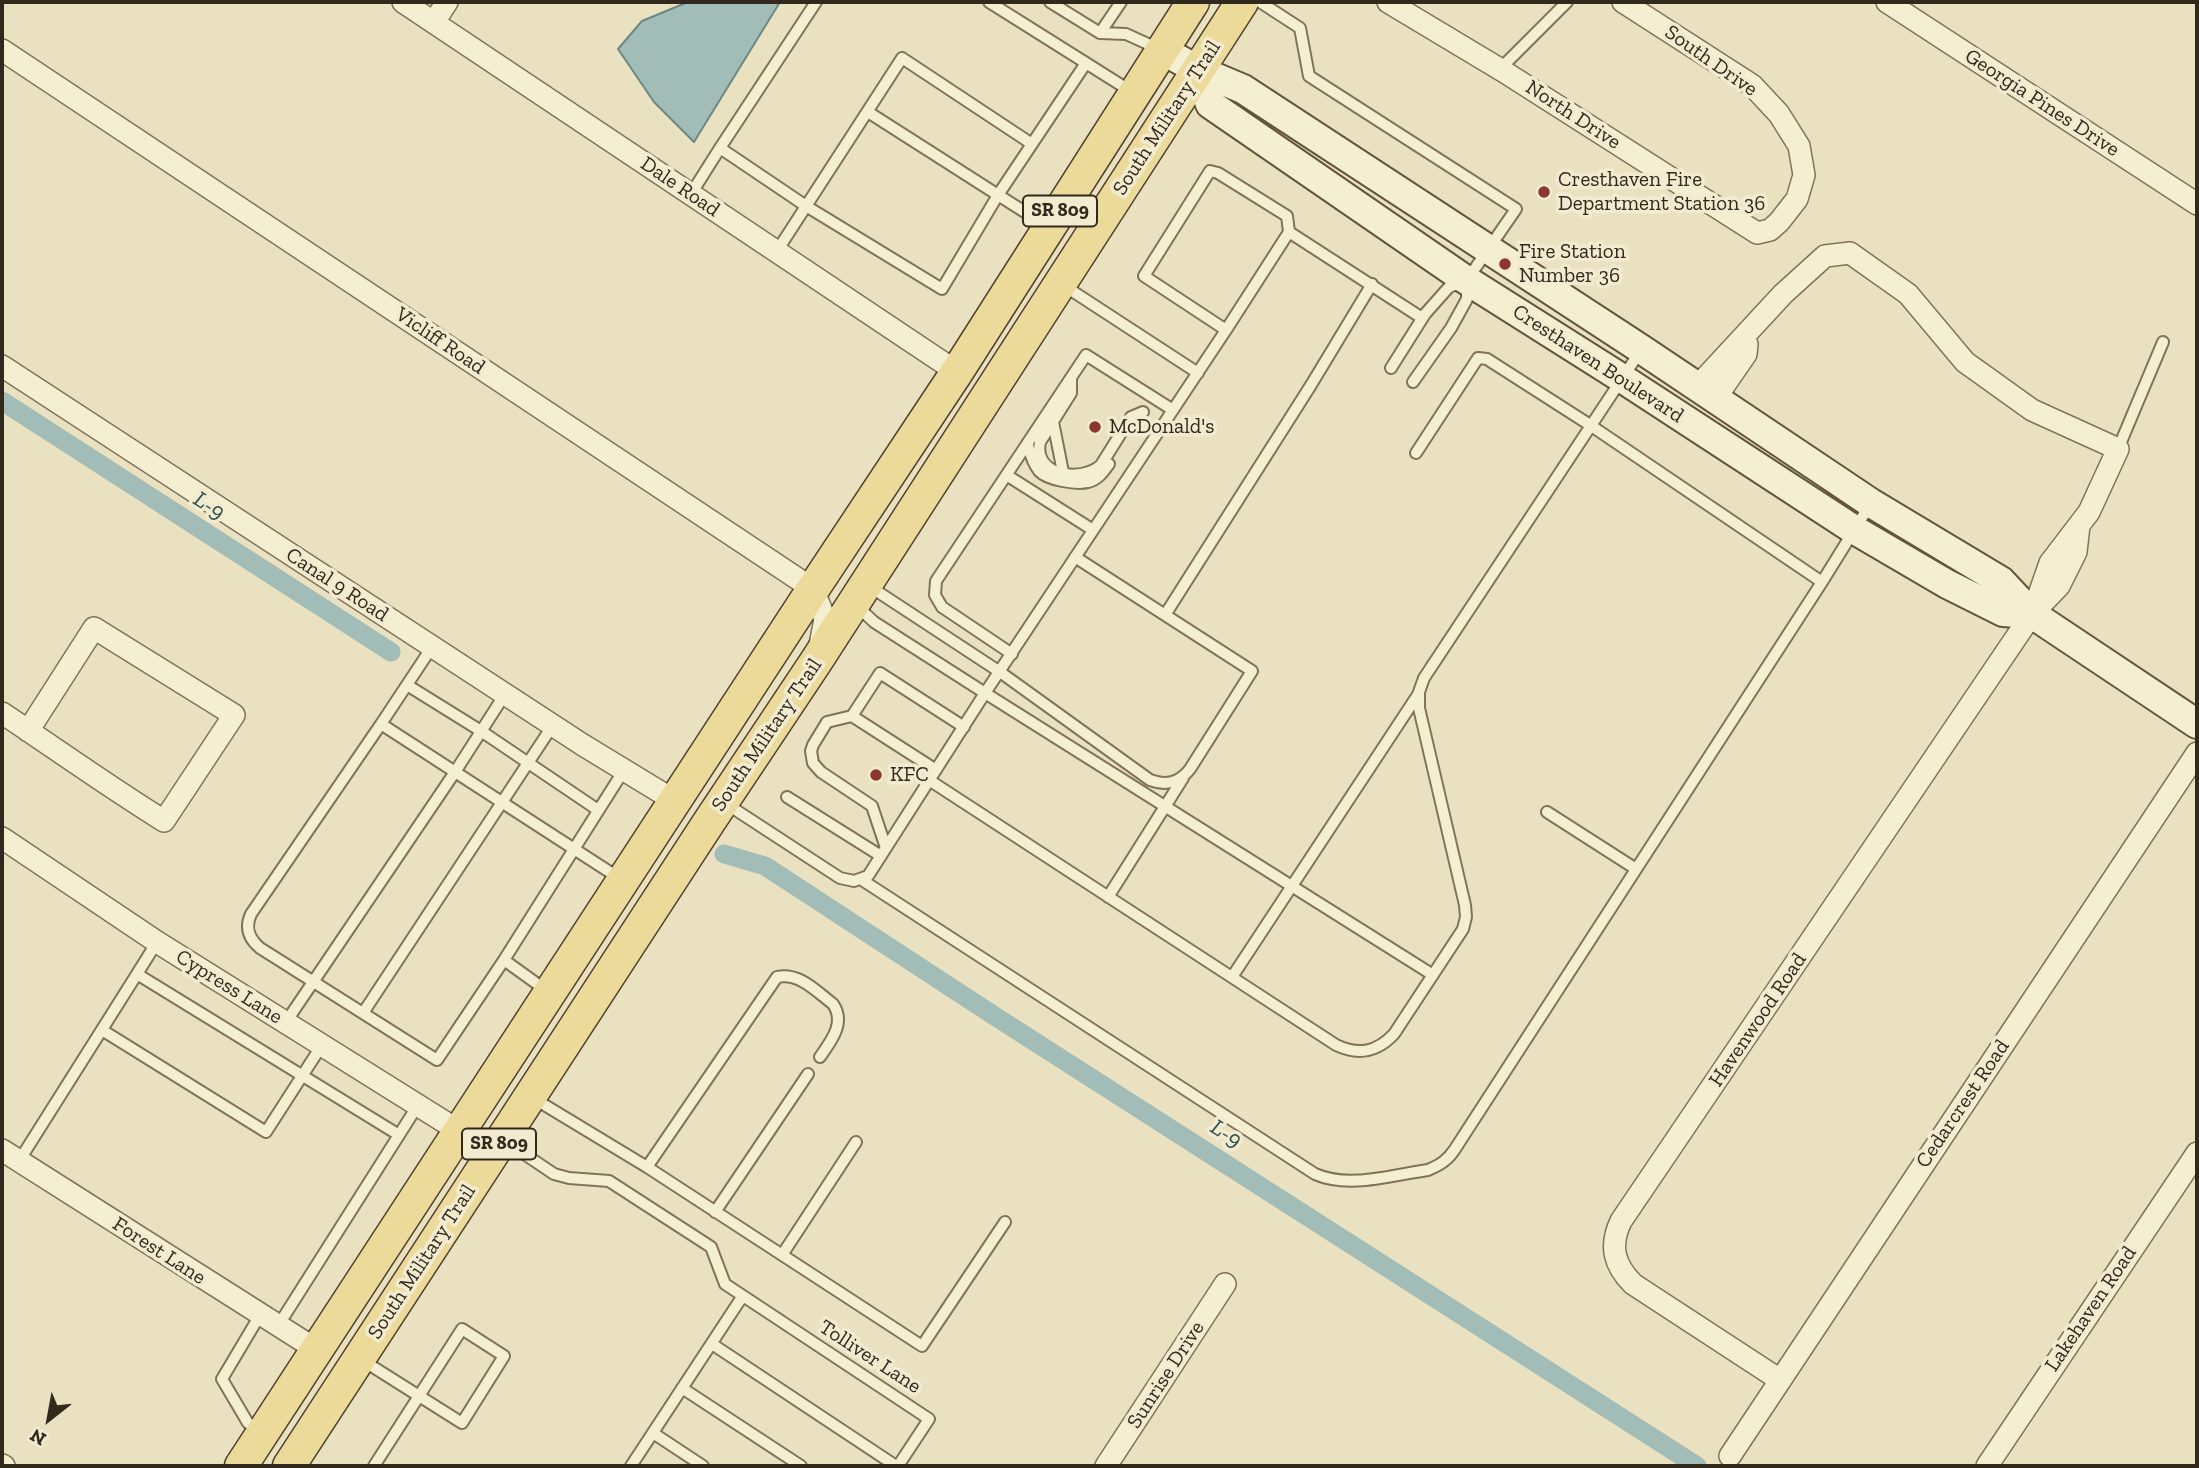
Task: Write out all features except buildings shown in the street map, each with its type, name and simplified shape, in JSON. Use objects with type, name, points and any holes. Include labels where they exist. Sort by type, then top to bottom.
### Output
[{"type":"main road","name":"South Military Trail","points":[[241,1466],[957,372],[1193,2]]},
{"type":"main road","name":"South Military Trail","points":[[289,1466],[861,594],[1242,2]]},
{"type":"main road","points":[[844,544],[861,594]]},
{"type":"main road","points":[[608,977],[598,957],[597,940],[615,891]]},
{"type":"main road","points":[[550,992],[558,1030],[552,1062]]},
{"type":"main road","points":[[356,1289],[347,1325],[360,1359]]},
{"type":"main road","points":[[271,1466],[274,1456],[318,1390],[324,1372],[317,1350]]},
{"type":"street","name":"Dale Road","points":[[403,2],[957,372]]},
{"type":"street","points":[[434,22],[447,2]]},
{"type":"street","name":"North Drive","points":[[1388,2],[1500,69],[1757,233]]},
{"type":"street","name":"South Drive","points":[[1623,2],[1752,85],[1779,114],[1799,146],[1804,175],[1797,199],[1770,230],[1757,233]]},
{"type":"street","name":"Georgia Pines Drive","points":[[1887,2],[2197,204]]},
{"type":"street","name":"Vicliff Road","points":[[2,50],[813,589]]},
{"type":"street","name":"Cresthaven Boulevard","points":[[1162,50],[1198,70],[1243,89],[1871,503],[2001,581],[2032,614],[2197,723]]},
{"type":"street","name":"Cresthaven Boulevard","points":[[1198,70],[1210,104],[1467,280],[1853,529],[1947,584],[2003,612],[2032,614]]},
{"type":"street","points":[[1706,393],[1746,354],[1748,331],[1783,294],[1825,256],[1850,253],[1908,295],[1965,362],[2032,410],[2118,449]]},
{"type":"street","name":"Canal 9 Road","points":[[2,366],[432,647],[675,801]]},
{"type":"street","name":"Havenwood Road","points":[[1780,1380],[1633,1284],[1616,1262],[1613,1248],[1615,1234],[2032,614],[2059,586],[2076,552],[2079,525],[2089,512],[2118,449]]},
{"type":"street","points":[[813,589],[825,619],[815,663]]},
{"type":"street","points":[[2,713],[28,731],[164,821],[234,715],[94,628],[28,731]]},
{"type":"street","name":"Cedarcrest Road","points":[[1730,1457],[2197,753]]},
{"type":"street","name":"Cypress Lane","points":[[2,838],[157,942],[459,1131]]},
{"type":"street","name":"Lakehaven Road","points":[[1987,1466],[2197,1153]]},
{"type":"street","name":"Forest Lane","points":[[10,1156],[317,1350]]},
{"type":"street","name":"Sunrise Drive","points":[[1107,1466],[1225,1284]]},
{"type":"lane","points":[[691,194],[816,2]]},
{"type":"lane","points":[[989,2],[1135,94]]},
{"type":"lane","points":[[1050,2],[1100,33],[1125,34],[1162,50]]},
{"type":"lane","points":[[1100,33],[1121,2]]},
{"type":"lane","points":[[1260,2],[1300,29],[1309,76],[1516,209],[1467,280],[1449,288],[1422,318],[1391,368]]},
{"type":"lane","points":[[1500,69],[1567,2]]},
{"type":"lane","points":[[777,251],[902,58],[1032,144]]},
{"type":"lane","points":[[720,148],[806,206],[942,289],[998,195],[1086,63]]},
{"type":"lane","points":[[868,111],[1050,227]]},
{"type":"lane","points":[[723,801],[839,878],[854,881],[868,876],[985,694],[1198,373],[1226,330],[1289,232],[1286,216],[1218,173],[1210,171],[1143,276],[1226,330]]},
{"type":"lane","points":[[1289,232],[1422,318]]},
{"type":"lane","points":[[1413,382],[1451,328],[1467,299],[1467,280]]},
{"type":"lane","points":[[1060,284],[1198,373]]},
{"type":"lane","points":[[1165,615],[1372,284]]},
{"type":"lane","points":[[2118,449],[2163,342]]},
{"type":"lane","points":[[1232,976],[1641,349]]},
{"type":"lane","points":[[1012,654],[942,607],[937,602],[934,588],[936,582],[1086,355],[1173,410]]},
{"type":"lane","points":[[1416,453],[1478,358],[1487,359],[1590,425],[1822,582]]},
{"type":"lane","points":[[1071,379],[1071,393],[1040,442],[1040,457],[1051,470],[1086,474],[1095,470],[1131,417],[1143,412]]},
{"type":"lane","points":[[1028,445],[1032,460],[1040,472],[1048,477],[1070,482],[1088,482],[1100,476],[1152,397]]},
{"type":"lane","points":[[1053,422],[1063,472]]},
{"type":"lane","points":[[1008,476],[1093,530]]},
{"type":"lane","points":[[862,880],[1315,1174],[1328,1180],[1343,1182],[1428,1170],[1439,1166],[1448,1159],[1871,503]]},
{"type":"lane","points":[[1075,557],[1252,671],[1108,897]]},
{"type":"lane","points":[[861,594],[1000,672],[1150,780],[1168,784],[1184,776]]},
{"type":"lane","points":[[861,594],[874,622],[1433,975]]},
{"type":"lane","points":[[432,647],[248,921],[248,929],[254,943],[313,981],[437,1060],[504,960],[624,770]]},
{"type":"lane","points":[[884,852],[872,806],[816,769],[811,757],[813,745],[827,722],[852,716],[880,673],[964,727]]},
{"type":"lane","points":[[407,685],[598,810]]},
{"type":"lane","points":[[929,780],[1336,1045],[1348,1051],[1374,1050],[1385,1044],[1394,1034],[1463,929],[1466,917],[1419,708],[1419,692]]},
{"type":"lane","points":[[286,1022],[505,694]]},
{"type":"lane","points":[[852,716],[936,770]]},
{"type":"lane","points":[[382,724],[574,849],[615,891]]},
{"type":"lane","points":[[363,1013],[553,725]]},
{"type":"lane","points":[[787,797],[884,852]]},
{"type":"lane","points":[[1547,812],[1636,869]]},
{"type":"lane","points":[[10,1156],[102,1030],[157,942]]},
{"type":"lane","points":[[504,960],[550,992]]},
{"type":"lane","points":[[137,974],[399,1135]]},
{"type":"lane","points":[[647,1167],[777,977],[793,976],[833,1003],[839,1020],[835,1035],[820,1057]]},
{"type":"lane","points":[[102,1030],[265,1132],[322,1045]]},
{"type":"lane","points":[[715,1212],[808,1074]]},
{"type":"lane","points":[[530,1096],[647,1167],[922,1346],[1005,1222]]},
{"type":"lane","points":[[263,1433],[248,1423],[222,1379],[269,1320],[418,1105]]},
{"type":"lane","points":[[502,1139],[554,1174],[609,1181],[711,1247],[725,1284],[742,1297],[631,1466]]},
{"type":"lane","points":[[782,1255],[856,1142]]},
{"type":"lane","name":"Tolliver Lane","points":[[742,1297],[929,1419],[897,1466]]},
{"type":"lane","points":[[360,1359],[419,1396],[462,1423],[504,1356],[462,1329],[419,1396],[374,1466]]},
{"type":"lane","points":[[712,1344],[897,1466]]},
{"type":"lane","points":[[682,1388],[802,1466]]},
{"type":"lane","points":[[653,1433],[703,1466]]},
{"type":"water","points":[[688,2],[780,2],[694,142],[654,102],[618,49],[642,21]]},
{"type":"waterway","name":"L-9","points":[[2,401],[391,652]]},
{"type":"waterway","name":"L-9","points":[[724,854],[765,866],[1697,1466]]},
{"type":"place","name":"Cresthaven Fire Department Station 36","points":[[1544,192]]},
{"type":"place","name":"Fire Station Number 36","points":[[1505,264]]},
{"type":"place","name":"McDonald's","points":[[1095,427]]},
{"type":"place","name":"KFC","points":[[876,775]]}]
